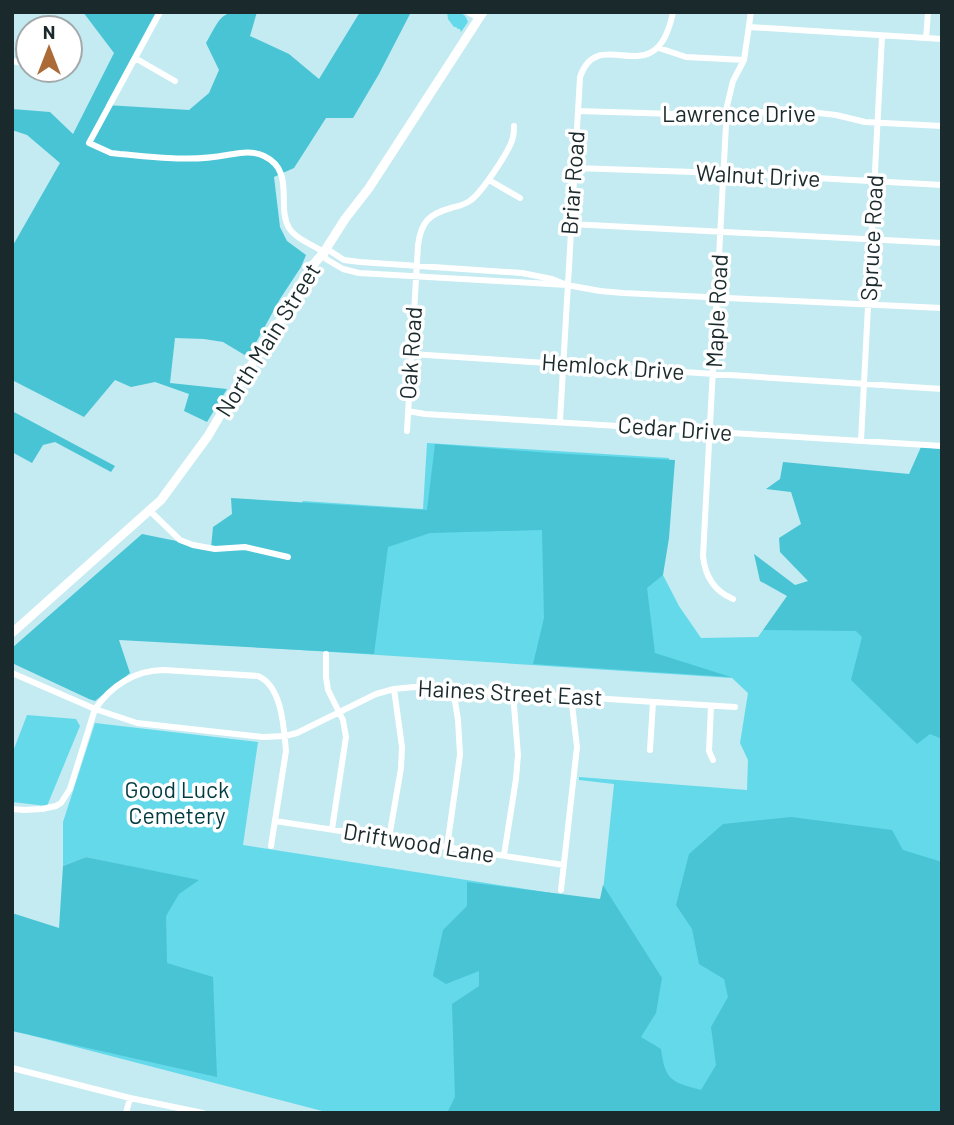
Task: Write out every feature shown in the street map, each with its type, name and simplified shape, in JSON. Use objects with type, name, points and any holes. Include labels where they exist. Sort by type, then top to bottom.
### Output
[{"type":"highway","name":"North Main Street","points":[[12,633],[150,512],[171,488],[208,436],[313,265],[369,188],[481,15]]},
{"type":"street","points":[[160,12],[89,143],[111,152],[167,158],[201,159],[252,152],[264,156],[276,165],[282,178],[289,227],[324,252],[330,251],[344,260],[531,274],[567,285]]},
{"type":"street","points":[[468,12],[481,15]]},
{"type":"street","points":[[673,12],[665,41],[659,48],[686,57],[744,60]]},
{"type":"street","name":"Maple Road","points":[[733,599],[720,594],[708,576],[703,556],[726,116],[730,93],[744,60],[751,12]]},
{"type":"street","points":[[926,38],[928,12]]},
{"type":"street","points":[[749,27],[942,39]]},
{"type":"street","name":"Spruce Road","points":[[861,441],[882,36]]},
{"type":"street","name":"Briar Road","points":[[561,421],[570,224],[582,69],[589,60],[600,55],[646,56],[659,48]]},
{"type":"street","points":[[135,58],[175,81]]},
{"type":"street","name":"Lawrence Drive","points":[[578,111],[726,116],[769,111],[810,112],[877,123],[942,126]]},
{"type":"street","points":[[514,126],[513,139],[489,180],[520,198]]},
{"type":"street","name":"Walnut Drive","points":[[574,168],[942,185]]},
{"type":"street","name":"Oak Road","points":[[407,431],[421,227],[438,212],[471,200],[489,180]]},
{"type":"street","points":[[570,224],[942,243]]},
{"type":"street","points":[[324,252],[326,259],[343,269],[359,273],[567,285],[600,291],[942,308]]},
{"type":"street","points":[[382,264],[382,273]]},
{"type":"street","name":"Hemlock Drive","points":[[411,354],[942,388]]},
{"type":"street","name":"Cedar Drive","points":[[408,411],[942,446]]},
{"type":"street","points":[[150,512],[180,540],[193,545],[215,549],[245,547],[288,557]]},
{"type":"street","points":[[326,654],[328,690],[346,729],[332,829]]},
{"type":"street","points":[[12,809],[43,809],[61,803],[70,789],[95,709],[125,680],[143,671],[164,670],[258,676],[267,681],[273,690],[283,718],[285,736],[286,751],[271,846]]},
{"type":"street","name":"Haines Street East","points":[[12,673],[95,709],[137,723],[263,737],[285,736],[311,727],[368,697],[394,689],[414,687],[735,707]]},
{"type":"street","points":[[389,838],[402,747],[394,689]]},
{"type":"street","points":[[447,847],[460,755],[453,689]]},
{"type":"street","points":[[504,855],[518,755],[513,693]]},
{"type":"street","points":[[561,890],[577,747],[571,696]]},
{"type":"street","points":[[650,750],[653,702]]},
{"type":"street","points":[[711,706],[709,751],[713,760]]},
{"type":"street","name":"Driftwood Lane","points":[[275,821],[564,865]]},
{"type":"street","points":[[12,1068],[130,1098],[199,1112]]},
{"type":"street","points":[[126,1113],[130,1098]]},
{"type":"green space","points":[[447,12],[460,13],[467,18],[468,22],[461,32],[448,19]]},
{"type":"green space","name":"Good Luck Cemetery","points":[[427,443],[669,458],[661,576],[663,575],[679,606],[701,638],[758,637],[763,630],[804,630],[942,477],[942,1113],[330,1113],[30,1035],[171,875],[86,857],[63,866],[63,822],[95,723],[258,742],[243,845],[602,901],[614,784],[579,780],[579,777],[747,790],[748,760],[740,743],[748,693],[732,678],[178,642],[293,518],[303,501],[423,509]]},
{"type":"green space","points":[[27,715],[76,719],[80,726],[47,806],[12,802],[12,754]]},
{"type":"shaded area","points":[[83,12],[156,12],[106,105],[189,110],[209,93],[219,70],[206,43],[220,19],[229,13],[257,12],[250,36],[289,54],[319,79],[360,12],[411,12],[353,118],[326,118],[294,168],[274,177],[280,227],[287,241],[306,255],[248,357],[223,342],[175,338],[170,383],[227,389],[207,422],[184,411],[189,394],[155,382],[131,387],[115,380],[84,417],[12,380],[12,247],[60,163],[27,135],[12,130],[12,109],[50,112],[73,134],[114,53]]},
{"type":"shaded area","points":[[12,411],[115,466],[111,472],[55,442],[43,445],[32,463],[12,452]]},
{"type":"shaded area","points":[[435,444],[675,460],[669,538],[663,575],[647,588],[655,653],[731,677],[533,664],[544,618],[542,530],[430,533],[388,547],[374,654],[119,640],[130,673],[95,701],[12,663],[12,648],[142,534],[211,548],[213,527],[232,514],[231,498],[427,510]]},
{"type":"shaded area","points":[[921,447],[942,449],[942,739],[930,734],[917,744],[851,680],[862,637],[856,631],[763,630],[787,596],[760,581],[754,554],[795,585],[808,581],[780,552],[779,538],[801,524],[791,492],[766,489],[780,479],[783,462],[909,474]]},
{"type":"shaded area","points":[[791,817],[892,830],[903,850],[942,862],[942,1113],[447,1113],[455,1097],[452,1004],[479,986],[479,971],[446,984],[433,976],[443,930],[467,906],[467,882],[600,899],[603,885],[662,978],[656,1013],[641,1037],[661,1049],[665,1068],[672,1078],[683,1085],[701,1090],[716,1065],[711,1027],[728,997],[724,979],[699,964],[692,929],[676,905],[689,854],[723,824]]},
{"type":"shaded area","points":[[86,857],[199,880],[179,894],[166,916],[167,963],[213,977],[217,1077],[12,1031],[12,913],[59,928],[63,866]]}]
